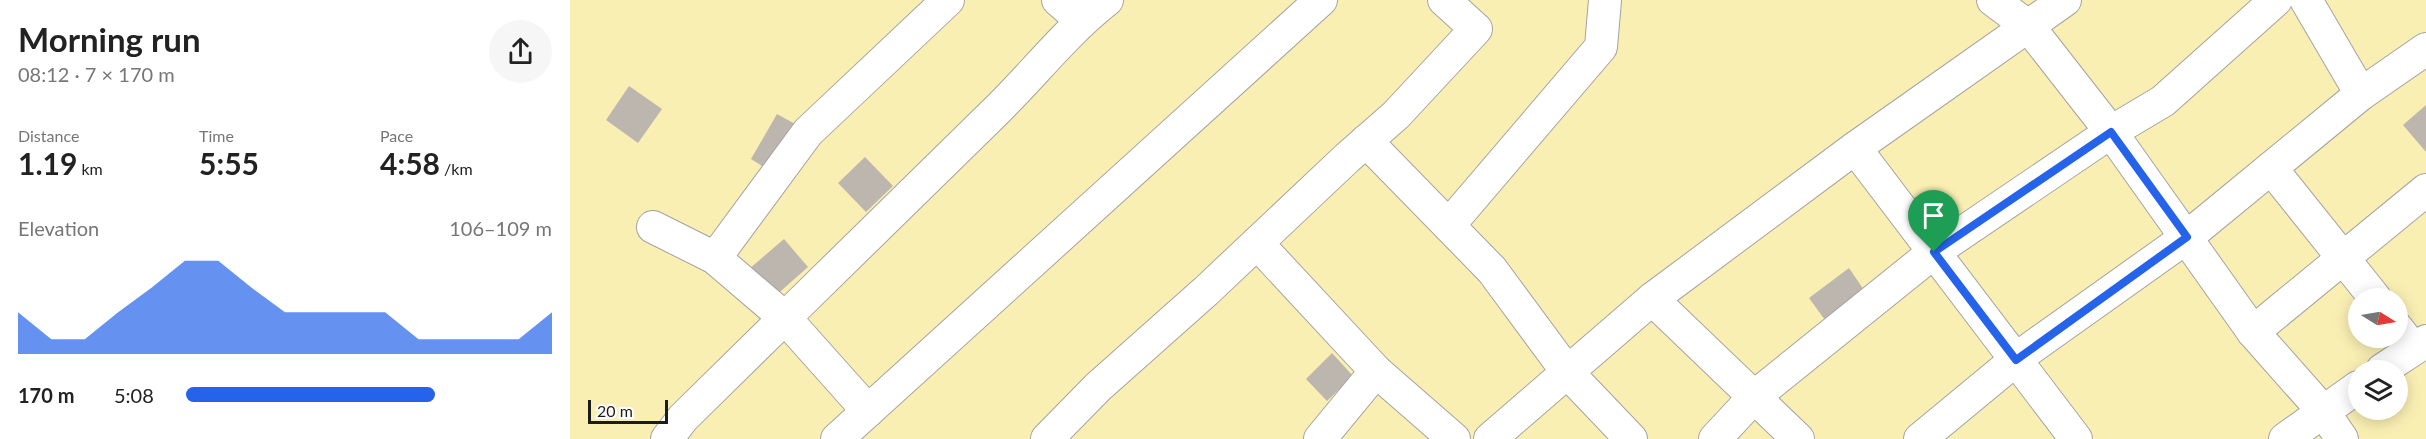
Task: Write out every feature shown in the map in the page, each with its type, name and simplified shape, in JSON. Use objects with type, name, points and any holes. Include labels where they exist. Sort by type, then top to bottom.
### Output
[{"type":"street","points":[[715,258],[808,132],[948,0]]},
{"type":"street","points":[[667,439],[683,418],[997,110],[1070,10],[1107,0]]},
{"type":"street","points":[[837,439],[1321,0]]},
{"type":"street","points":[[1047,439],[1098,387],[1396,115],[1476,29],[1444,0]]},
{"type":"street","points":[[1449,225],[1600,47],[1605,0]]},
{"type":"street","points":[[1993,0],[2029,27],[2111,132],[2253,332],[2323,411],[2342,439]]},
{"type":"street","points":[[1490,439],[1652,299],[1855,148],[2065,0]]},
{"type":"street","points":[[1715,439],[1754,397],[1934,252],[2111,132],[2163,101],[2276,0]]},
{"type":"street","points":[[2306,0],[2361,94]]},
{"type":"street","points":[[1920,439],[2016,360],[2187,237],[2361,94],[2426,49]]},
{"type":"street","points":[[1366,141],[1492,270],[1568,373],[1632,439]]},
{"type":"street","points":[[1855,148],[2076,439]]},
{"type":"street","points":[[2271,168],[2367,288]]},
{"type":"street","points":[[2253,332],[2426,190]]},
{"type":"street","points":[[653,226],[715,258],[785,318],[868,411]]},
{"type":"street","points":[[1257,243],[1376,370],[1454,439]]},
{"type":"street","points":[[1652,299],[1798,439]]},
{"type":"street","points":[[2392,360],[2412,339]]},
{"type":"street","points":[[1320,439],[1376,370]]},
{"type":"street","points":[[2285,439],[2348,394]]},
{"type":"sand","points":[[570,0],[2426,0],[2426,439],[570,439]]},
{"type":"building","points":[[629,86],[662,109],[638,143],[606,120]]},
{"type":"building","points":[[2426,105],[2426,152],[2403,125]]},
{"type":"building","points":[[777,114],[797,125],[770,171],[751,159]]},
{"type":"building","points":[[865,157],[893,186],[866,212],[838,183]]},
{"type":"building","points":[[784,239],[808,267],[773,298],[749,269]]},
{"type":"building","points":[[1849,268],[1864,290],[1825,320],[1809,298]]},
{"type":"building","points":[[1332,353],[1353,376],[1327,401],[1306,379]]},
{"type":"route","points":[[2111,132],[2187,237],[2016,360],[1934,252],[2111,132]]}]
